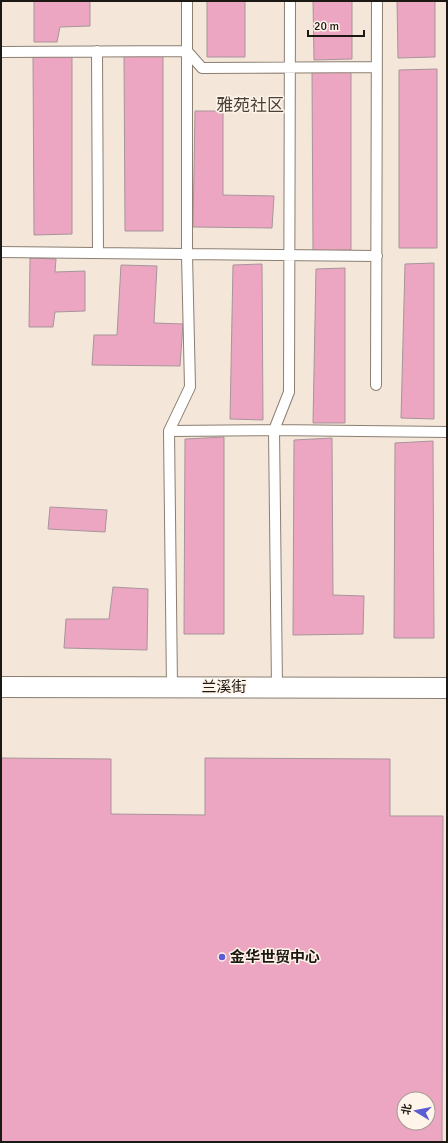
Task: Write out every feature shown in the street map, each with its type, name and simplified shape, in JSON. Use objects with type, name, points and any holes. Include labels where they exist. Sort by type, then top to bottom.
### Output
[{"type":"street","name":"兰溪街","points":[[1,687],[447,688]]},
{"type":"lane","points":[[172,687],[169,431],[190,387],[187,255],[187,1]]},
{"type":"lane","points":[[277,687],[274,430],[289,392],[290,1]]},
{"type":"lane","points":[[376,385],[377,1]]},
{"type":"lane","points":[[1,52],[187,50]]},
{"type":"lane","points":[[187,50],[202,68],[377,67]]},
{"type":"lane","points":[[97,51],[98,253]]},
{"type":"lane","points":[[1,252],[377,256]]},
{"type":"lane","points":[[169,431],[274,430],[447,432]]},
{"type":"building","points":[[34,1],[90,1],[90,26],[60,27],[57,42],[34,42]]},
{"type":"building","points":[[207,1],[245,1],[245,57],[207,57]]},
{"type":"building","points":[[313,1],[352,1],[352,59],[314,60]]},
{"type":"building","points":[[397,1],[435,1],[435,57],[398,58]]},
{"type":"building","points":[[163,52],[163,231],[125,231],[124,53]]},
{"type":"building","points":[[72,55],[72,234],[34,235],[33,57]]},
{"type":"building","points":[[437,69],[437,248],[399,248],[399,70]]},
{"type":"building","points":[[351,71],[351,250],[313,251],[312,72]]},
{"type":"building","points":[[195,111],[223,111],[223,195],[274,196],[272,228],[193,227]]},
{"type":"building","points":[[30,258],[56,259],[55,272],[85,271],[85,311],[55,312],[53,327],[29,327]]},
{"type":"building","points":[[434,263],[434,419],[401,418],[405,264]]},
{"type":"building","points":[[262,264],[263,420],[230,419],[233,265]]},
{"type":"building","points":[[121,265],[157,266],[154,323],[183,324],[180,366],[92,365],[94,335],[117,335]]},
{"type":"building","points":[[345,268],[345,423],[313,423],[316,269]]},
{"type":"building","points":[[224,437],[224,634],[184,634],[185,439]]},
{"type":"building","points":[[332,438],[333,595],[364,596],[363,634],[293,635],[294,440]]},
{"type":"building","points":[[433,441],[434,638],[394,638],[395,443]]},
{"type":"building","points":[[50,507],[107,510],[105,532],[48,529]]},
{"type":"building","points":[[113,587],[148,589],[147,650],[64,648],[66,619],[109,619]]},
{"type":"building","name":"金华世贸中心","points":[[1,758],[111,759],[111,814],[205,815],[205,758],[390,759],[390,816],[443,816],[442,1142],[1,1142]]},
{"type":"place","name":"金华世贸中心","points":[[222,957]]},
{"type":"district","name":"雅苑社区","points":[[250,105]]}]
